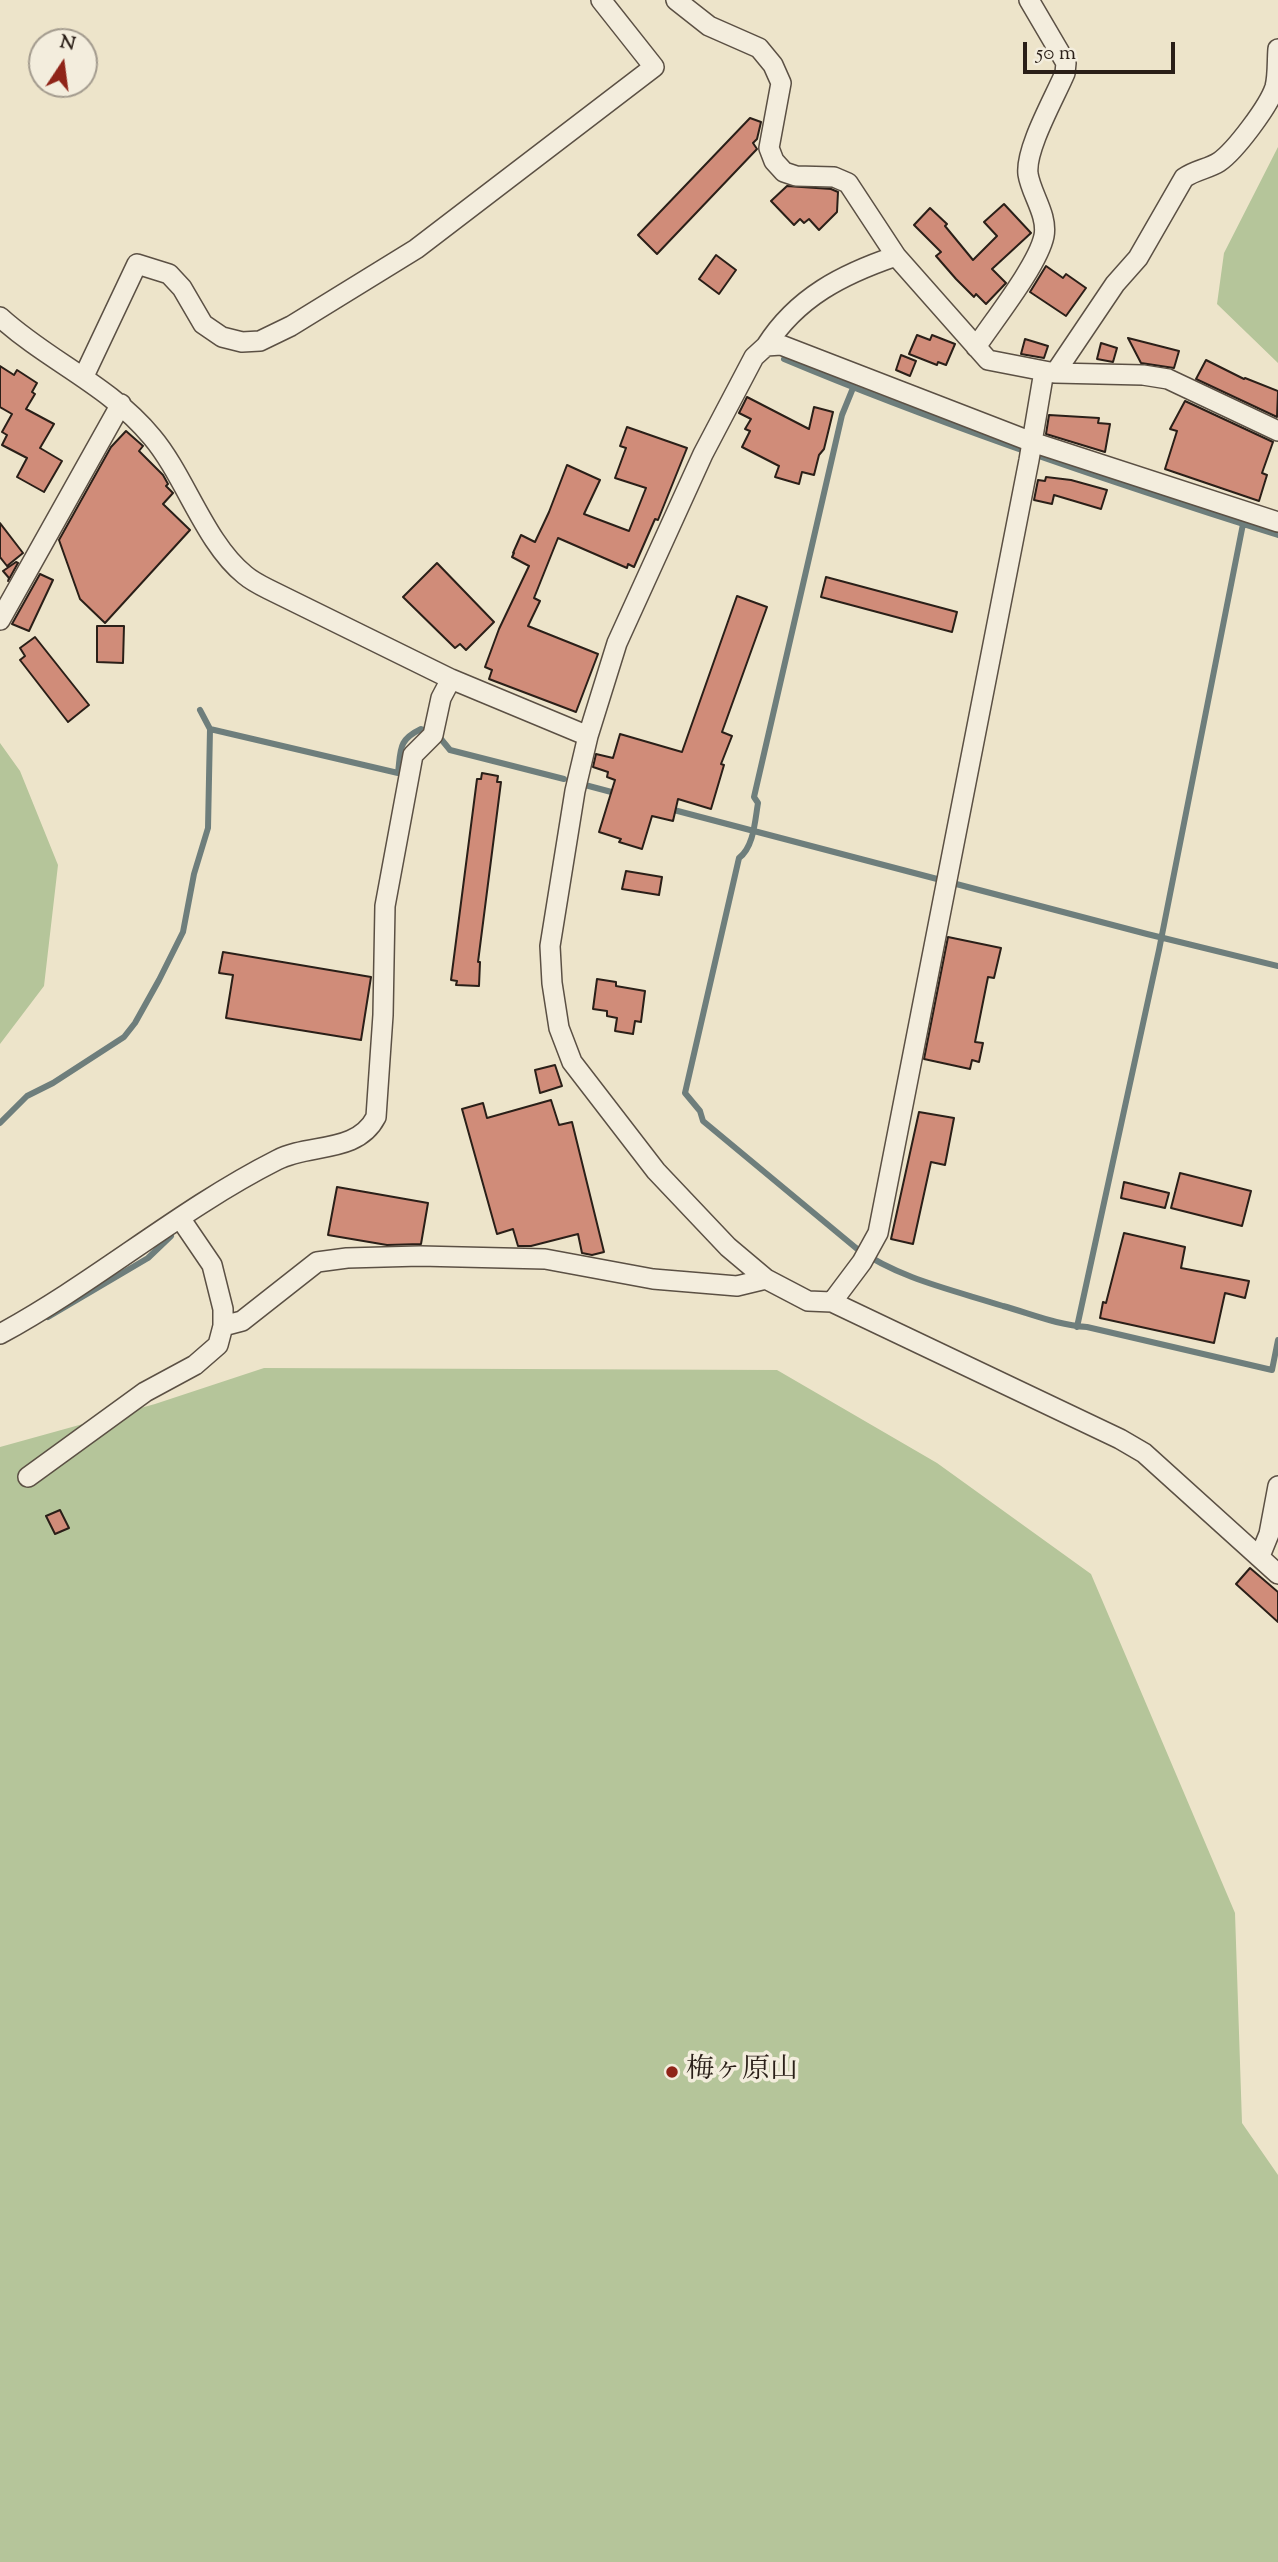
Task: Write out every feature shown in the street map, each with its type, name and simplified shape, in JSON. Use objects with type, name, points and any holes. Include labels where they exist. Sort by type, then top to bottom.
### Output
[{"type":"street","points":[[83,376],[137,264],[169,274],[203,324],[222,337],[242,342],[260,341],[291,326],[416,249],[654,67],[601,0]]},
{"type":"street","points":[[676,0],[709,26],[759,48],[773,65],[781,83],[769,148],[774,161],[784,172],[796,176],[834,177],[848,183],[896,256],[988,359],[1050,372],[1143,375],[1168,380],[1278,431]]},
{"type":"street","points":[[976,347],[1039,252],[1045,233],[1028,173],[1030,151],[1065,73],[1066,63],[1029,0]]},
{"type":"street","points":[[832,1302],[866,1255],[878,1233],[1031,451],[1050,372],[1115,284],[1138,258],[1184,178],[1192,172],[1217,164],[1228,155],[1267,105],[1276,85],[1278,48]]},
{"type":"street","points":[[896,256],[859,269],[799,305],[754,357],[703,454],[617,643],[588,736],[575,791],[550,946],[558,1028],[572,1062],[656,1171],[728,1247],[766,1279],[808,1301],[832,1302],[1144,1452],[1278,1574]]},
{"type":"street","points":[[0,317],[21,337],[83,376],[121,404],[153,438],[220,546],[245,575],[268,589],[451,679],[588,736]]},
{"type":"street","points":[[766,346],[781,345],[1031,451],[1278,522]]},
{"type":"street","points":[[0,620],[121,404]]},
{"type":"street","points":[[0,1334],[42,1311],[180,1218],[281,1158],[357,1139],[370,1129],[376,1117],[383,1015],[385,906],[413,755],[433,735],[441,698],[451,679]]},
{"type":"street","points":[[28,1477],[145,1392],[195,1365],[218,1345],[223,1326],[223,1309],[212,1265],[180,1218]]},
{"type":"street","points":[[223,1326],[242,1321],[317,1262],[347,1258],[420,1256],[545,1259],[653,1279],[737,1286],[766,1279]]},
{"type":"street","points":[[1260,1556],[1269,1534],[1278,1486]]},
{"type":"green space","points":[[1278,147],[1278,363],[1217,304],[1224,253]]},
{"type":"green space","points":[[0,743],[20,771],[58,865],[44,986],[0,1044]]},
{"type":"green space","points":[[264,1368],[777,1370],[937,1463],[1091,1574],[1235,1913],[1242,2123],[1278,2175],[1278,2562],[0,2562],[0,1447],[155,1404]]},
{"type":"building","points":[[750,118],[761,122],[757,139],[753,143],[757,149],[657,254],[638,235]]},
{"type":"building","points":[[787,186],[831,189],[838,192],[837,212],[819,230],[809,219],[804,223],[800,219],[794,225],[771,201]]},
{"type":"building","points":[[1004,204],[1031,233],[992,269],[1006,283],[986,304],[976,294],[974,297],[956,279],[936,256],[941,252],[914,225],[930,208],[947,224],[945,226],[973,260],[997,236],[984,222]]},
{"type":"building","points":[[716,255],[736,270],[719,294],[699,279]]},
{"type":"building","points":[[1046,266],[1063,278],[1066,274],[1086,288],[1066,316],[1030,292]]},
{"type":"building","points":[[917,335],[930,340],[932,335],[955,344],[946,365],[938,362],[937,365],[909,354]]},
{"type":"building","points":[[1128,338],[1179,351],[1174,368],[1141,363]]},
{"type":"building","points":[[1025,339],[1048,346],[1044,358],[1021,354]]},
{"type":"building","points":[[1101,343],[1117,348],[1113,362],[1097,359]]},
{"type":"building","points":[[901,355],[916,361],[910,376],[896,370]]},
{"type":"building","points":[[1206,360],[1244,379],[1278,391],[1277,417],[1196,379]]},
{"type":"building","points":[[0,366],[14,375],[17,370],[37,383],[32,392],[35,394],[26,409],[54,424],[40,448],[62,461],[44,492],[17,477],[27,458],[2,445],[7,435],[2,432],[12,414],[0,407]]},
{"type":"building","points":[[747,397],[809,429],[814,407],[833,412],[814,475],[802,472],[799,484],[775,477],[779,466],[742,447],[750,431],[745,429],[751,419],[739,413]]},
{"type":"building","points":[[1185,401],[1273,442],[1262,473],[1267,475],[1259,501],[1165,469],[1177,431],[1170,429]]},
{"type":"building","points":[[1049,415],[1099,418],[1098,423],[1110,424],[1105,452],[1046,434]]},
{"type":"building","points":[[627,427],[687,448],[658,520],[655,519],[634,567],[628,564],[627,568],[558,538],[534,598],[540,601],[528,626],[598,654],[576,712],[489,679],[492,670],[485,667],[499,629],[529,566],[512,557],[513,553],[521,535],[535,542],[567,465],[600,480],[584,514],[629,531],[646,488],[615,478],[626,448],[620,446]]},
{"type":"building","points":[[126,431],[143,446],[139,451],[163,475],[168,484],[166,486],[173,493],[163,504],[190,530],[105,623],[80,599],[59,540],[111,447]]},
{"type":"building","points":[[1046,477],[1071,480],[1107,490],[1101,509],[1054,495],[1052,504],[1034,500],[1038,480],[1045,481]]},
{"type":"building","points":[[0,523],[23,553],[7,566],[0,557]]},
{"type":"building","points":[[18,563],[8,581],[9,578],[3,571]]},
{"type":"building","points":[[437,563],[494,622],[466,650],[460,644],[455,648],[403,597]]},
{"type":"building","points":[[40,574],[53,580],[29,631],[12,624]]},
{"type":"building","points":[[826,577],[957,612],[952,632],[821,597]]},
{"type":"building","points":[[737,596],[767,607],[722,732],[732,736],[721,764],[724,765],[711,809],[678,799],[673,821],[652,816],[642,849],[599,832],[615,780],[607,777],[608,772],[593,767],[596,754],[613,758],[620,734],[682,752]]},
{"type":"building","points":[[97,626],[124,626],[123,663],[97,662]]},
{"type":"building","points":[[35,637],[89,705],[68,722],[20,660],[25,656],[20,648]]},
{"type":"building","points":[[482,773],[498,776],[497,782],[501,782],[478,962],[479,986],[456,985],[457,981],[451,980],[477,779],[481,779]]},
{"type":"building","points":[[626,871],[662,877],[659,895],[622,889]]},
{"type":"building","points":[[948,937],[1001,948],[994,978],[988,977],[975,1042],[983,1043],[979,1062],[972,1060],[970,1069],[924,1059]]},
{"type":"building","points":[[223,952],[371,977],[361,1040],[226,1018],[233,975],[219,973]]},
{"type":"building","points":[[597,979],[616,982],[616,986],[645,991],[641,1022],[635,1021],[633,1034],[615,1031],[617,1018],[607,1016],[607,1011],[593,1009]]},
{"type":"building","points":[[555,1065],[562,1086],[540,1093],[535,1070]]},
{"type":"building","points":[[551,1100],[559,1125],[572,1122],[604,1252],[592,1255],[582,1253],[578,1234],[531,1246],[518,1246],[513,1229],[497,1234],[462,1109],[483,1103],[487,1118]]},
{"type":"building","points":[[919,1112],[954,1118],[945,1165],[931,1162],[913,1244],[891,1239]]},
{"type":"building","points":[[1180,1173],[1251,1191],[1242,1226],[1171,1208]]},
{"type":"building","points":[[1124,1182],[1169,1193],[1165,1208],[1121,1198]]},
{"type":"building","points":[[337,1187],[428,1203],[421,1244],[387,1245],[328,1235]]},
{"type":"building","points":[[1124,1233],[1185,1247],[1181,1268],[1249,1281],[1245,1298],[1225,1293],[1214,1343],[1100,1318]]},
{"type":"building","points":[[60,1510],[69,1528],[55,1534],[46,1516]]},
{"type":"building","points":[[1250,1568],[1278,1592],[1278,1622],[1236,1584]]},
{"type":"waterway","points":[[784,359],[1012,446],[1243,524],[1159,950],[1077,1327]]},
{"type":"waterway","points":[[853,388],[842,415],[754,797],[758,803],[753,833],[748,847],[739,858],[685,1093],[700,1111],[703,1121],[856,1248],[909,1276],[1055,1322],[1272,1370],[1278,1340]]},
{"type":"waterway","points":[[1243,524],[1278,535]]},
{"type":"waterway","points":[[200,710],[210,729],[398,773],[404,741],[421,729],[429,732]]},
{"type":"waterway","points":[[0,1123],[27,1096],[53,1083],[124,1037],[159,980],[183,932],[194,874],[208,828],[210,729]]},
{"type":"waterway","points":[[441,739],[450,750],[564,779]]},
{"type":"waterway","points":[[585,785],[619,794]]},
{"type":"waterway","points":[[670,809],[1278,966]]},
{"type":"waterway","points":[[48,1317],[148,1258],[171,1236]]},
{"type":"place","name":"梅ヶ原山","points":[[672,2072]]}]
